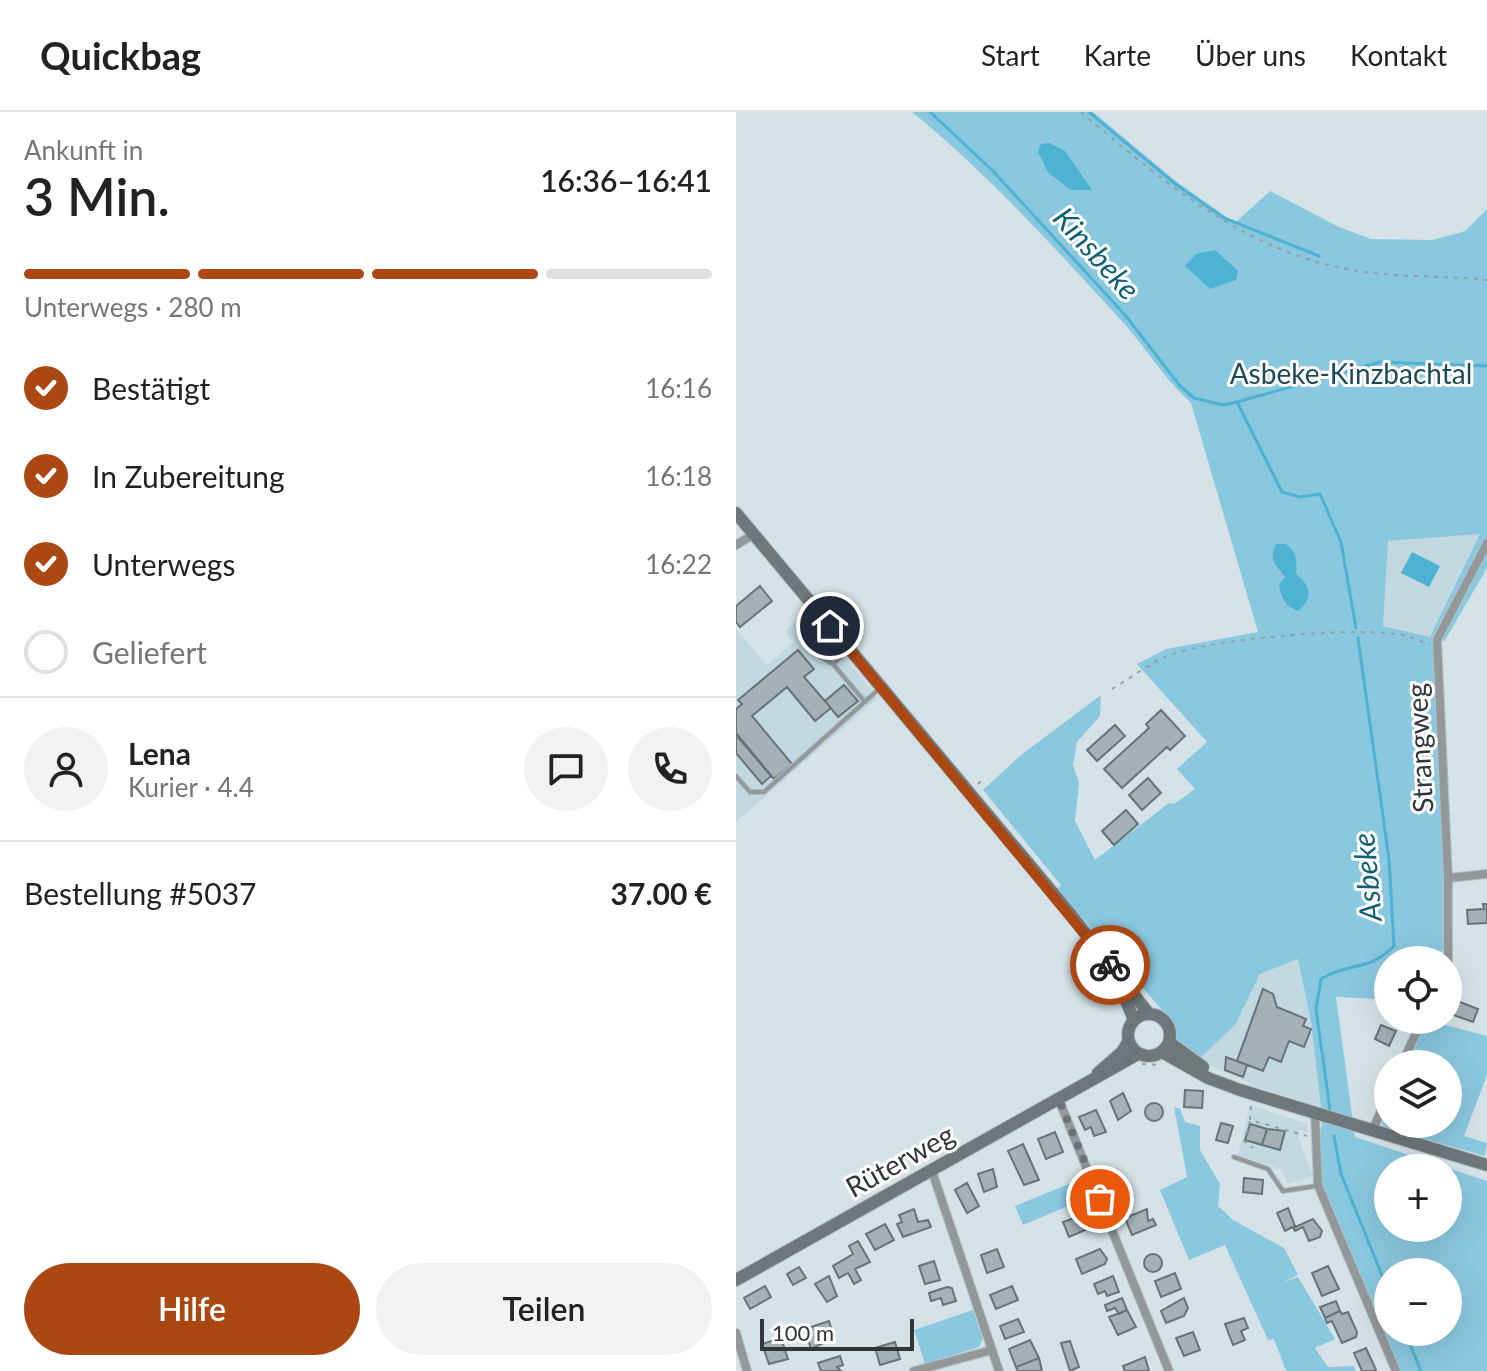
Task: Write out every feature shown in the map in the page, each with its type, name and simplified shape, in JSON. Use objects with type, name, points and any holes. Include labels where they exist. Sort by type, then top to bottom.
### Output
[{"type":"main road","points":[[736,513],[1149,1014],[1163,1019],[1168,1026],[1166,1047]]},
{"type":"main road","points":[[1112,968],[1134,1020]]},
{"type":"main road","points":[[1149,1014],[1134,1020],[1127,1034],[1128,1042],[1138,1054],[1146,1057],[1166,1047]]},
{"type":"main road","name":"Rüterweg","points":[[1087,1083],[1122,1052],[1128,1042]]},
{"type":"main road","points":[[1166,1047],[1221,1081],[1487,1165]]},
{"type":"main road","name":"Rüterweg","points":[[736,1280],[1138,1054]]},
{"type":"street","points":[[736,545],[754,534]]},
{"type":"street","name":"Strangweg","points":[[1448,946],[1448,878],[1437,640],[1487,543]]},
{"type":"street","points":[[1448,878],[1487,874]]},
{"type":"street","points":[[1059,1100],[1169,1371]]},
{"type":"street","points":[[1315,1113],[1313,1138],[1318,1185],[1396,1371]]},
{"type":"street","points":[[1372,1131],[1374,1127]]},
{"type":"street","points":[[932,1171],[999,1371]]},
{"type":"street","points":[[736,1333],[747,1371]]},
{"type":"street","points":[[914,1371],[992,1350]]},
{"type":"lane","points":[[799,630],[865,702]]},
{"type":"lane","points":[[833,664],[849,649]]},
{"type":"lane","points":[[736,776],[750,792],[764,792],[881,687]]},
{"type":"lane","points":[[1234,1157],[1268,1169],[1277,1177],[1283,1191],[1318,1185]]},
{"type":"path","points":[[1081,112],[1143,164],[1226,225],[1276,247],[1352,270],[1487,280]]},
{"type":"path","points":[[1112,689],[1166,656],[1257,637],[1371,633],[1406,635],[1437,647]]},
{"type":"path","points":[[1251,1104],[1244,1141],[1253,1148]]},
{"type":"path","points":[[1250,1120],[1313,1138]]},
{"type":"path","points":[[1293,1132],[1294,1138]]},
{"type":"shaded area","points":[[1049,143],[1065,151],[1092,190],[1070,190],[1048,172],[1038,152],[1041,144]]},
{"type":"shaded area","points":[[1215,250],[1238,271],[1236,280],[1210,289],[1185,266],[1196,254]]},
{"type":"shaded area","points":[[1481,533],[1430,637],[1382,626],[1388,541]]},
{"type":"shaded area","points":[[1276,544],[1286,544],[1292,550],[1296,574],[1309,592],[1307,601],[1298,611],[1287,604],[1281,594],[1279,585],[1285,577],[1273,558]]},
{"type":"shaded area","points":[[1412,552],[1440,566],[1429,587],[1401,573]]},
{"type":"shaded area","points":[[808,613],[878,698],[736,822],[736,629],[767,665],[794,642],[785,631]]},
{"type":"shaded area","points":[[1298,959],[1311,1022],[1321,1107],[1260,1088],[1198,1060],[1235,1025],[1260,974]]},
{"type":"shaded area","points":[[1250,1105],[1308,1124],[1308,1132],[1299,1130],[1299,1139],[1313,1177],[1288,1184],[1280,1169],[1238,1155]]},
{"type":"green space","name":"Asbeke-Kinzbachtal","points":[[912,112],[1093,112],[1177,182],[1235,223],[1270,191],[1339,227],[1371,239],[1432,240],[1465,231],[1487,209],[1487,568],[1445,640],[1439,644],[1448,946],[1374,946],[1374,999],[1336,997],[1355,1137],[1406,1154],[1374,1154],[1374,1242],[1462,1242],[1462,1173],[1487,1181],[1487,1371],[1396,1371],[1386,1346],[1462,1346],[1462,1258],[1374,1258],[1374,1317],[1313,1167],[1322,1125],[1321,1107],[1311,1022],[1298,959],[1260,974],[1235,1025],[1198,1060],[1177,1042],[1175,1025],[1057,889],[1061,885],[983,790],[1021,755],[1101,695],[1100,716],[1077,742],[1073,765],[1079,783],[1075,821],[1095,860],[1169,803],[1174,804],[1195,789],[1177,769],[1207,742],[1137,664],[1166,649],[1258,632],[1191,403],[1120,319],[994,186]],"holes":[[[1480,534],[1430,637],[1383,626],[1388,541]]]},
{"type":"green space","points":[[1462,1029],[1487,1036],[1487,1075],[1464,1136],[1487,1143],[1485,1156],[1422,1138],[1462,1138],[1462,1050],[1414,1050],[1421,1034],[1462,1034]]},
{"type":"green space","points":[[1174,1107],[1180,1109],[1185,1122],[1200,1126],[1200,1150],[1220,1184],[1218,1206],[1233,1220],[1284,1248],[1298,1275],[1283,1282],[1298,1277],[1335,1339],[1315,1348],[1328,1367],[1354,1366],[1356,1371],[1286,1371],[1274,1339],[1268,1340],[1225,1245],[1189,1260],[1160,1190],[1187,1177]]},
{"type":"green space","points":[[1081,1179],[1087,1192],[1071,1200],[1073,1204],[1023,1225],[1015,1206]]},
{"type":"green space","points":[[973,1310],[983,1339],[979,1347],[925,1364],[914,1330]]},
{"type":"building","points":[[760,586],[772,601],[740,627],[736,622],[736,606]]},
{"type":"building","points":[[798,650],[814,669],[804,677],[831,708],[815,721],[787,687],[752,716],[792,764],[774,779],[736,733],[736,709],[742,704],[738,700]]},
{"type":"building","points":[[844,685],[858,701],[838,717],[825,701]]},
{"type":"building","points":[[1161,710],[1185,736],[1170,750],[1167,747],[1122,788],[1104,769],[1149,728],[1146,724]]},
{"type":"building","points":[[1115,725],[1125,736],[1097,761],[1087,750]]},
{"type":"building","points":[[736,735],[771,776],[762,784],[736,753]]},
{"type":"building","points":[[1148,778],[1161,793],[1142,810],[1129,795]]},
{"type":"building","points":[[1126,810],[1138,824],[1114,845],[1102,831]]},
{"type":"building","points":[[1483,904],[1487,904],[1487,923],[1468,924],[1467,910],[1484,909]]},
{"type":"building","points":[[1263,989],[1273,994],[1277,1007],[1306,1019],[1303,1026],[1311,1029],[1304,1047],[1289,1041],[1281,1062],[1269,1057],[1263,1071],[1237,1061]]},
{"type":"building","points":[[1462,1003],[1478,1009],[1473,1022],[1462,1018]]},
{"type":"building","points":[[1377,1034],[1395,1034],[1389,1046],[1375,1039]]},
{"type":"building","points":[[1226,1057],[1247,1065],[1243,1077],[1225,1070]]},
{"type":"building","points":[[1185,1090],[1203,1091],[1202,1108],[1184,1107]]},
{"type":"building","points":[[1123,1093],[1131,1111],[1118,1120],[1110,1101]]},
{"type":"building","points":[[1154,1103],[1163,1112],[1154,1121],[1145,1112]]},
{"type":"building","points":[[1096,1110],[1106,1132],[1094,1136],[1091,1127],[1085,1130],[1079,1117]]},
{"type":"building","points":[[1221,1123],[1233,1126],[1228,1143],[1216,1140]]},
{"type":"building","points":[[1250,1124],[1267,1129],[1262,1145],[1245,1140]]},
{"type":"building","points":[[1267,1129],[1285,1131],[1280,1150],[1262,1145]]},
{"type":"building","points":[[1055,1132],[1063,1152],[1046,1159],[1038,1139]]},
{"type":"building","points":[[1023,1144],[1039,1180],[1024,1185],[1008,1151]]},
{"type":"building","points":[[993,1169],[997,1187],[984,1192],[978,1174]]},
{"type":"building","points":[[1121,1174],[1133,1196],[1123,1201],[1119,1192],[1112,1195],[1109,1192],[1105,1181]]},
{"type":"building","points":[[1244,1178],[1263,1180],[1262,1194],[1243,1192]]},
{"type":"building","points":[[967,1183],[979,1206],[967,1213],[955,1190]]},
{"type":"building","points":[[1288,1208],[1295,1226],[1285,1231],[1277,1213]]},
{"type":"building","points":[[914,1209],[918,1222],[928,1220],[931,1227],[903,1237],[897,1224],[902,1222],[899,1215]]},
{"type":"building","points":[[1147,1209],[1148,1221],[1153,1219],[1156,1225],[1132,1235],[1125,1218]]},
{"type":"building","points":[[1083,1215],[1090,1228],[1069,1237],[1063,1222]]},
{"type":"building","points":[[1313,1219],[1322,1231],[1320,1237],[1309,1241],[1303,1227],[1295,1231],[1293,1228]]},
{"type":"building","points":[[885,1224],[894,1240],[875,1250],[866,1234]]},
{"type":"building","points":[[858,1241],[870,1262],[855,1269],[861,1280],[854,1284],[848,1273],[839,1278],[833,1266],[853,1254],[849,1246]]},
{"type":"building","points":[[997,1249],[1004,1267],[987,1273],[981,1255]]},
{"type":"building","points":[[1100,1249],[1107,1259],[1105,1264],[1082,1274],[1076,1259]]},
{"type":"building","points":[[1153,1254],[1162,1263],[1153,1272],[1144,1263]]},
{"type":"building","points":[[934,1261],[940,1280],[925,1284],[919,1266]]},
{"type":"building","points":[[1328,1266],[1339,1289],[1322,1296],[1312,1273]]},
{"type":"building","points":[[799,1267],[806,1278],[793,1285],[787,1274]]},
{"type":"building","points":[[1175,1273],[1181,1289],[1161,1297],[1155,1281]]},
{"type":"building","points":[[829,1276],[837,1296],[827,1302],[815,1284]]},
{"type":"building","points":[[1113,1276],[1119,1292],[1107,1296],[1105,1291],[1098,1294],[1094,1284]]},
{"type":"building","points":[[765,1286],[771,1297],[750,1309],[744,1298]]},
{"type":"building","points":[[1012,1286],[1018,1300],[996,1309],[990,1295]]},
{"type":"building","points":[[952,1288],[956,1301],[943,1305],[941,1298],[931,1301],[929,1293]]},
{"type":"building","points":[[1122,1298],[1127,1310],[1119,1314],[1115,1308],[1107,1311],[1105,1305]]},
{"type":"building","points":[[1184,1298],[1188,1308],[1184,1316],[1166,1323],[1161,1311]]},
{"type":"building","points":[[1336,1301],[1340,1311],[1325,1318],[1320,1307]]},
{"type":"building","points":[[1127,1310],[1136,1327],[1118,1335],[1109,1317]]},
{"type":"building","points":[[1340,1311],[1342,1314],[1348,1312],[1357,1332],[1356,1337],[1342,1343],[1332,1321],[1327,1323],[1325,1318]]},
{"type":"building","points":[[1244,1318],[1248,1328],[1241,1331],[1245,1340],[1233,1345],[1225,1324]]},
{"type":"building","points":[[1018,1319],[1024,1332],[1005,1339],[1000,1326]]},
{"type":"building","points":[[829,1321],[834,1338],[811,1349],[805,1329]]},
{"type":"building","points":[[1193,1332],[1200,1350],[1184,1356],[1176,1338]]},
{"type":"building","points":[[781,1338],[788,1359],[769,1364],[762,1344]]},
{"type":"building","points":[[1030,1340],[1039,1358],[1016,1367],[1009,1349]]},
{"type":"building","points":[[1070,1341],[1079,1367],[1070,1371],[1061,1343]]},
{"type":"building","points":[[895,1342],[900,1359],[880,1365],[875,1348]]},
{"type":"building","points":[[1366,1348],[1375,1371],[1362,1371],[1354,1353]]},
{"type":"building","points":[[840,1356],[843,1365],[837,1367],[841,1371],[821,1371],[818,1363]]},
{"type":"building","points":[[1145,1357],[1149,1371],[1125,1371],[1123,1366]]},
{"type":"building","points":[[1039,1358],[1042,1371],[1018,1371],[1016,1367]]},
{"type":"waterway","name":"Kinsbeke","points":[[930,112],[992,170],[1126,316],[1180,386],[1194,398],[1223,405],[1380,362],[1487,366]]},
{"type":"waterway","points":[[1089,112],[1174,183],[1224,218],[1319,256]]},
{"type":"waterway","name":"Asbeke","points":[[1237,402],[1282,492],[1300,497],[1320,494],[1341,542],[1356,628]]},
{"type":"waterway","name":"Asbeke","points":[[1330,1110],[1316,1009],[1321,979],[1367,964],[1394,946],[1389,859],[1358,638]]},
{"type":"waterway","name":"Asbeke","points":[[1334,1136],[1341,1174],[1375,1258]]},
{"type":"waterway","name":"Asbeke","points":[[1411,1346],[1421,1371]]},
{"type":"way so far","points":[[1100,1199],[1059,1100],[1138,1054],[1128,1042],[1129,1026],[1141,1015],[1149,1014],[1110,965]]},
{"type":"route","points":[[830,626],[1110,965]]}]
